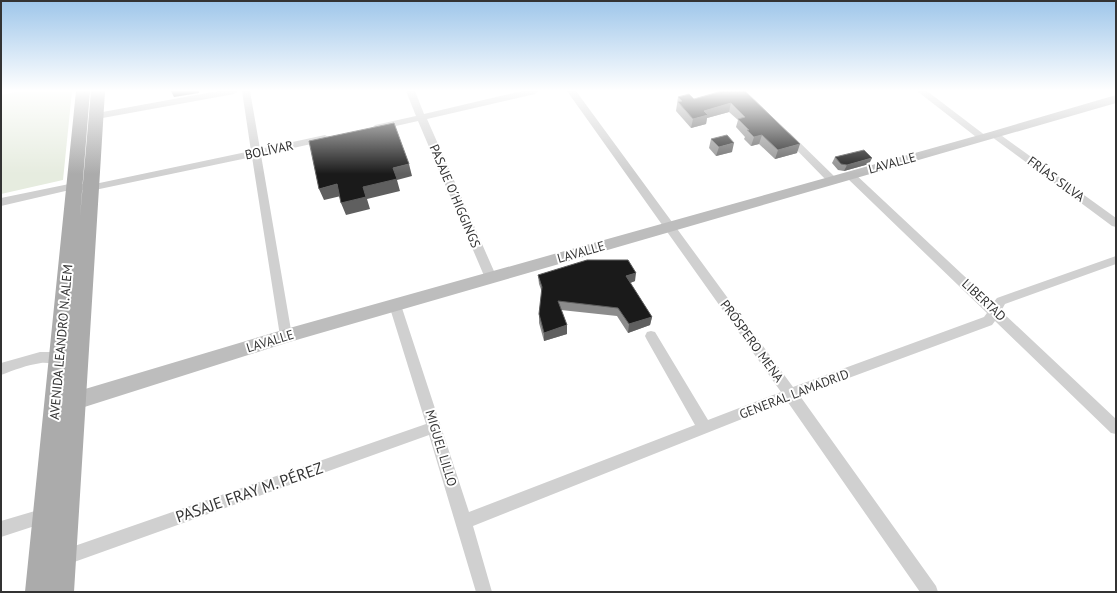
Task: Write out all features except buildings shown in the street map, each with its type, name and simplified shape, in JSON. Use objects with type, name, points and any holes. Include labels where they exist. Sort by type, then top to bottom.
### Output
[{"type":"main road","name":"AVENIDA LEANDRO N. ALEM","points":[[38,592],[54,420],[69,362],[82,187],[83,119]]},
{"type":"main road","name":"AVENIDA LEANDRO N. ALEM","points":[[82,187],[96,119]]},
{"type":"main road","name":"AVENIDA LEANDRO N. ALEM","points":[[61,592],[75,400],[69,362]]},
{"type":"street","points":[[250,119],[286,336]]},
{"type":"street","points":[[368,129],[418,119]]},
{"type":"street","name":"PASAJE O´HIGGINGS","points":[[421,119],[491,278]]},
{"type":"street","name":"PRÓSPERO MENA","points":[[591,119],[790,394],[930,592]]},
{"type":"street","name":"FRÍAS SILVA","points":[[962,119],[1116,222]]},
{"type":"street","name":"LAVALLE","points":[[54,420],[75,400],[286,336],[850,174],[989,137],[1050,119]]},
{"type":"street","points":[[781,130],[832,180]]},
{"type":"street","name":"BOLÍVAR","points":[[1,202],[256,153],[338,135]]},
{"type":"street","name":"LIBERTAD","points":[[850,174],[1116,428]]},
{"type":"street","name":"GENERAL LAMADRID","points":[[464,522],[790,394],[988,321],[995,311],[996,305],[1001,301],[1116,260]]},
{"type":"street","name":"MIGUEL LILLO","points":[[395,305],[464,522],[484,592]]},
{"type":"street","points":[[650,336],[705,428]]},
{"type":"street","points":[[1,369],[39,357],[48,356],[69,362]]},
{"type":"street","name":"PASAJE FRAY M. PÉREZ","points":[[64,558],[434,427]]},
{"type":"street","points":[[1,529],[45,516]]},
{"type":"shaded area","points":[[1,119],[69,119],[63,180],[1,194]]}]
